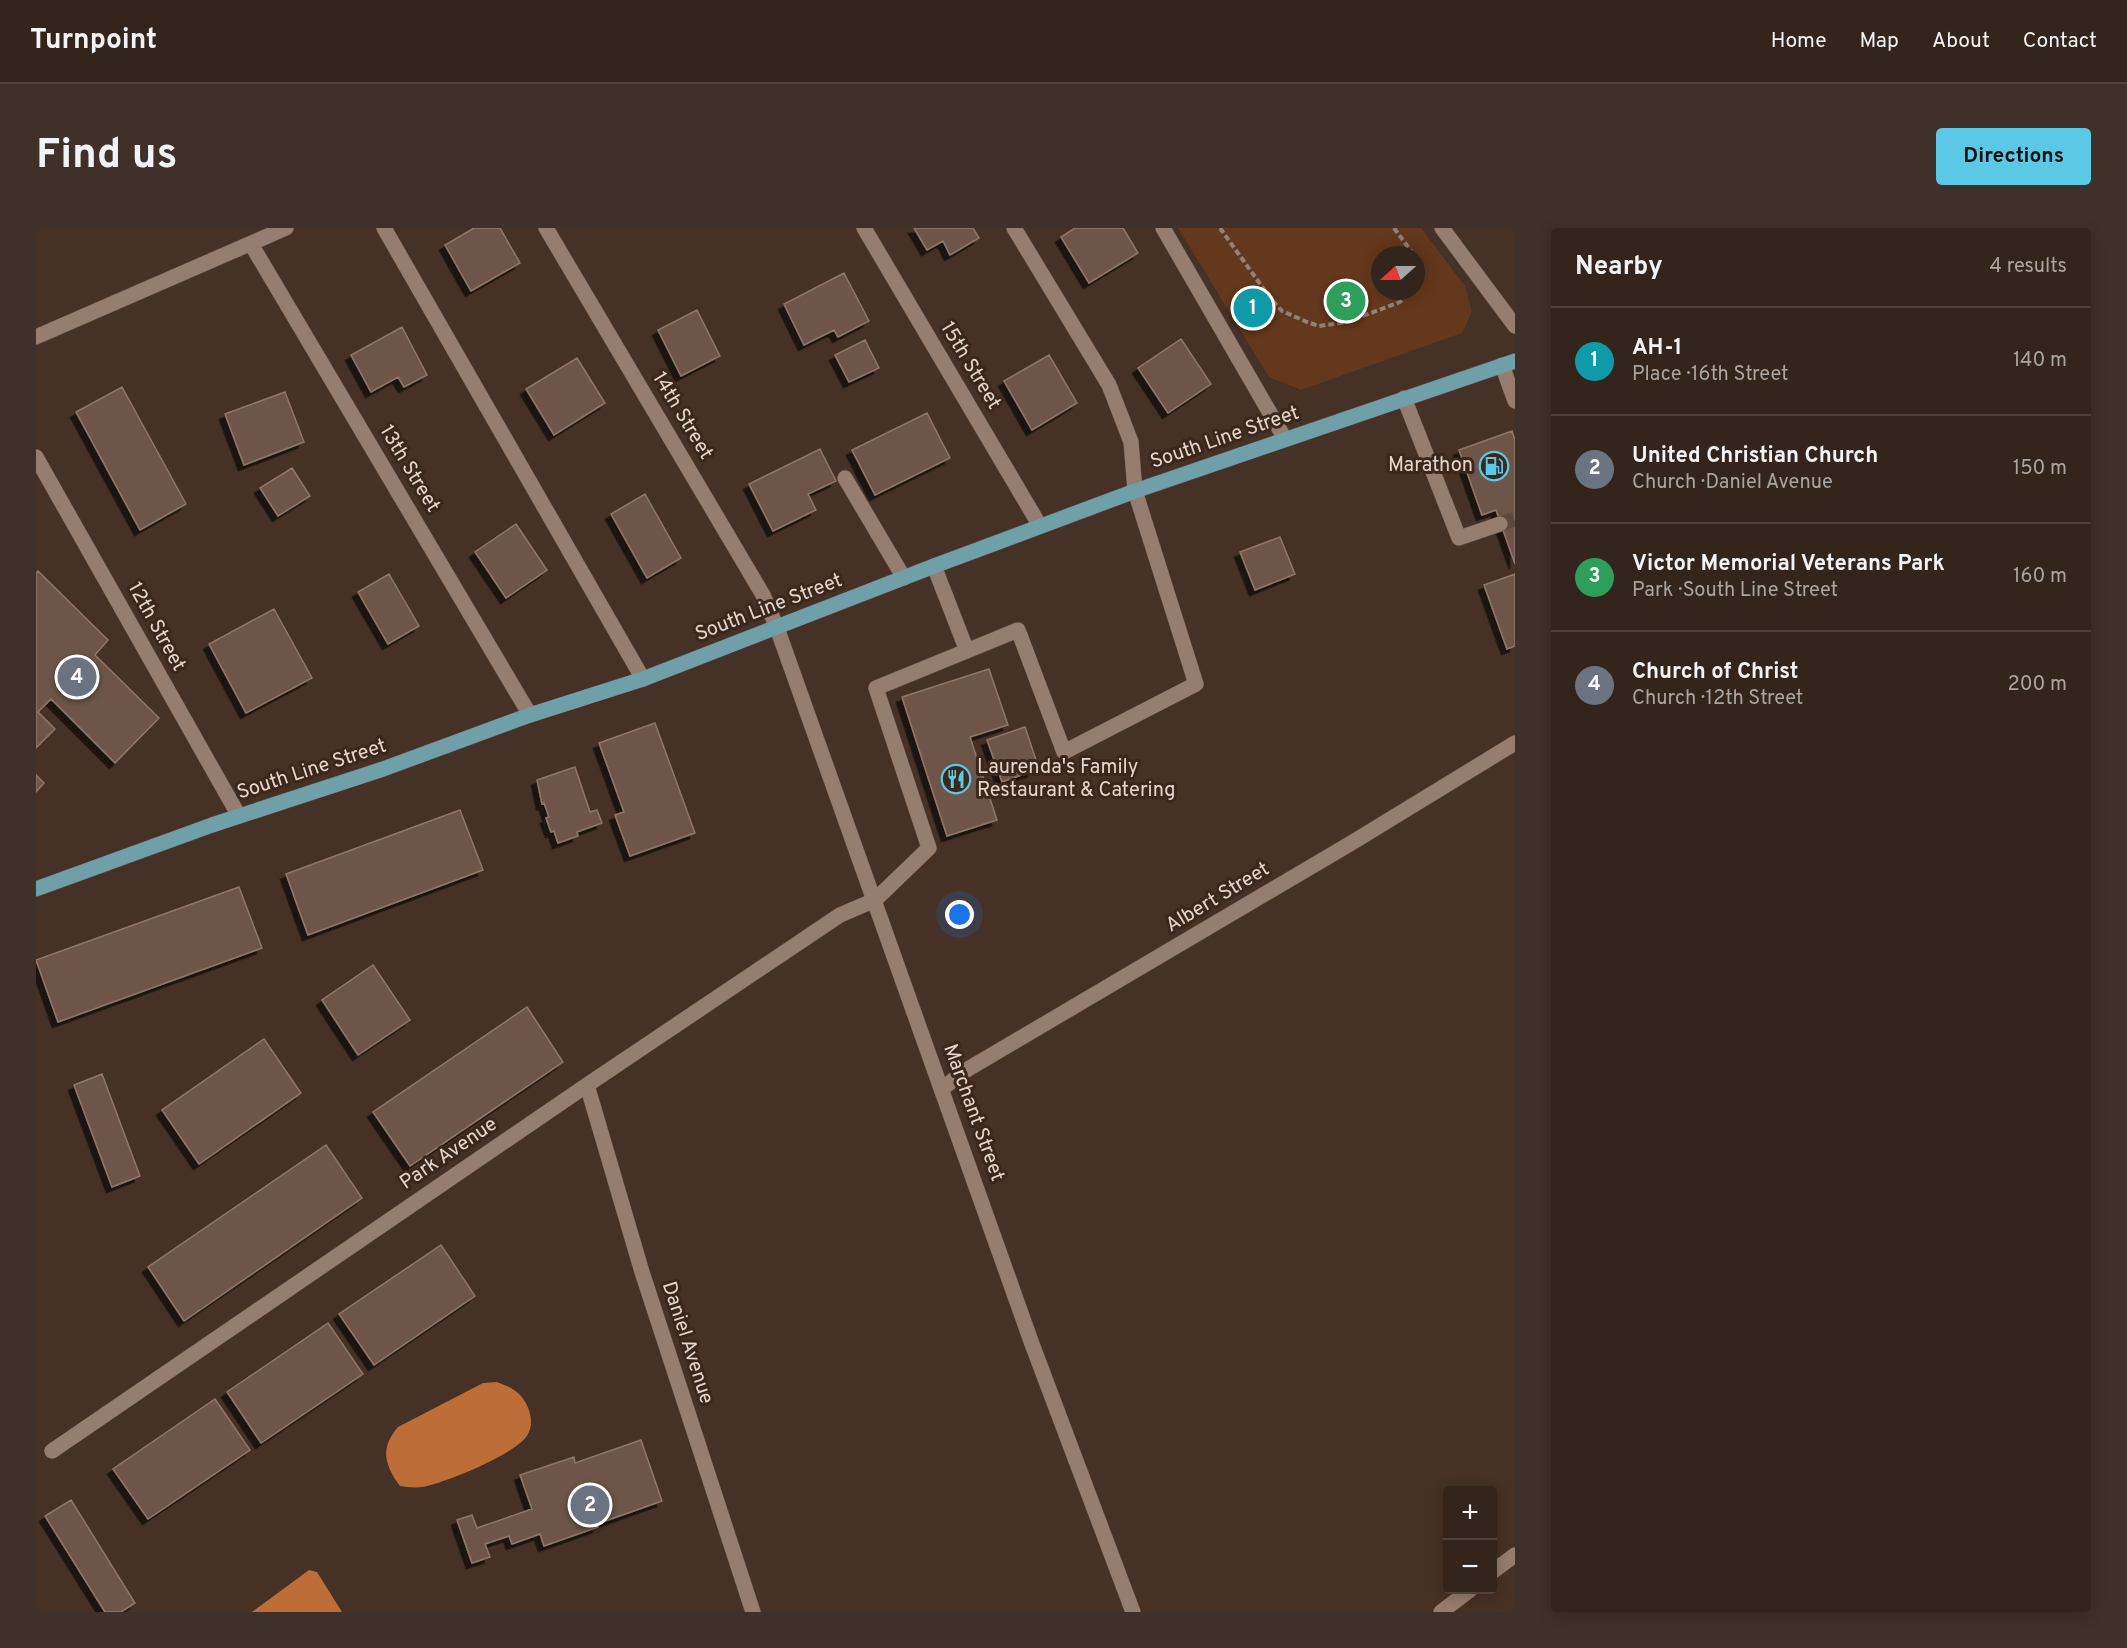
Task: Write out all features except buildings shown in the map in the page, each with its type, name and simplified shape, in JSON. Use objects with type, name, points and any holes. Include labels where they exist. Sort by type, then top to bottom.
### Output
[{"type":"main road","name":"South Line Street","points":[[36,889],[239,816],[384,769],[530,715],[643,679],[1135,491],[1508,363]]},
{"type":"street","points":[[36,337],[286,228]]},
{"type":"street","points":[[384,228],[643,679]]},
{"type":"street","name":"14th Street","points":[[546,228],[763,595],[777,628]]},
{"type":"street","name":"15th Street","points":[[864,228],[1040,526]]},
{"type":"street","points":[[875,900],[929,848],[876,688],[1018,630],[1064,752],[1196,684],[1135,491],[1131,442],[1109,385],[1014,228]]},
{"type":"street","points":[[1163,228],[1285,439]]},
{"type":"street","points":[[1442,228],[1515,326]]},
{"type":"street","name":"13th Street","points":[[251,244],[530,715]]},
{"type":"street","points":[[1508,363],[1515,401]]},
{"type":"street","points":[[1404,398],[1459,538],[1500,524]]},
{"type":"street","name":"12th Street","points":[[36,458],[239,816]]},
{"type":"street","points":[[845,478],[904,578]]},
{"type":"street","points":[[934,566],[967,651]]},
{"type":"street","name":"Marchant Street","points":[[777,628],[1036,1355],[1133,1612]]},
{"type":"street","name":"Albert Street","points":[[942,1089],[963,1072],[1353,842],[1515,742]]},
{"type":"street","name":"Park Avenue","points":[[52,1451],[840,915],[875,900]]},
{"type":"street","name":"Daniel Avenue","points":[[587,1085],[642,1272],[753,1612]]},
{"type":"street","points":[[1497,1568],[1515,1555]]},
{"type":"street","points":[[1442,1612],[1465,1594]]},
{"type":"path","points":[[1220,228],[1282,311],[1306,322],[1319,326],[1347,322],[1402,300]]},
{"type":"path","points":[[1394,228],[1407,246]]},
{"type":"shaded area","points":[[1178,228],[1421,228],[1465,286],[1472,312],[1462,333],[1301,390],[1269,377]]},
{"type":"shaded area","points":[[497,1382],[510,1387],[519,1394],[529,1410],[530,1428],[522,1442],[480,1466],[446,1480],[422,1487],[400,1486],[390,1470],[386,1456],[388,1442],[398,1427],[483,1383]]},
{"type":"shaded area","points":[[309,1570],[317,1572],[342,1612],[252,1612]]},
{"type":"tunnel","points":[[1500,524],[1515,519]]},
{"type":"place","name":"Victor Memorial Veterans Park","points":[[1346,301]]},
{"type":"place","name":"AH-1","points":[[1253,308]]},
{"type":"place","name":"Marathon","points":[[1494,466]]},
{"type":"place","name":"Church of Christ","points":[[77,677]]},
{"type":"place","name":"Laurenda's Family Restaurant & Catering","points":[[956,779]]},
{"type":"place","name":"United Christian Church","points":[[590,1505]]}]
